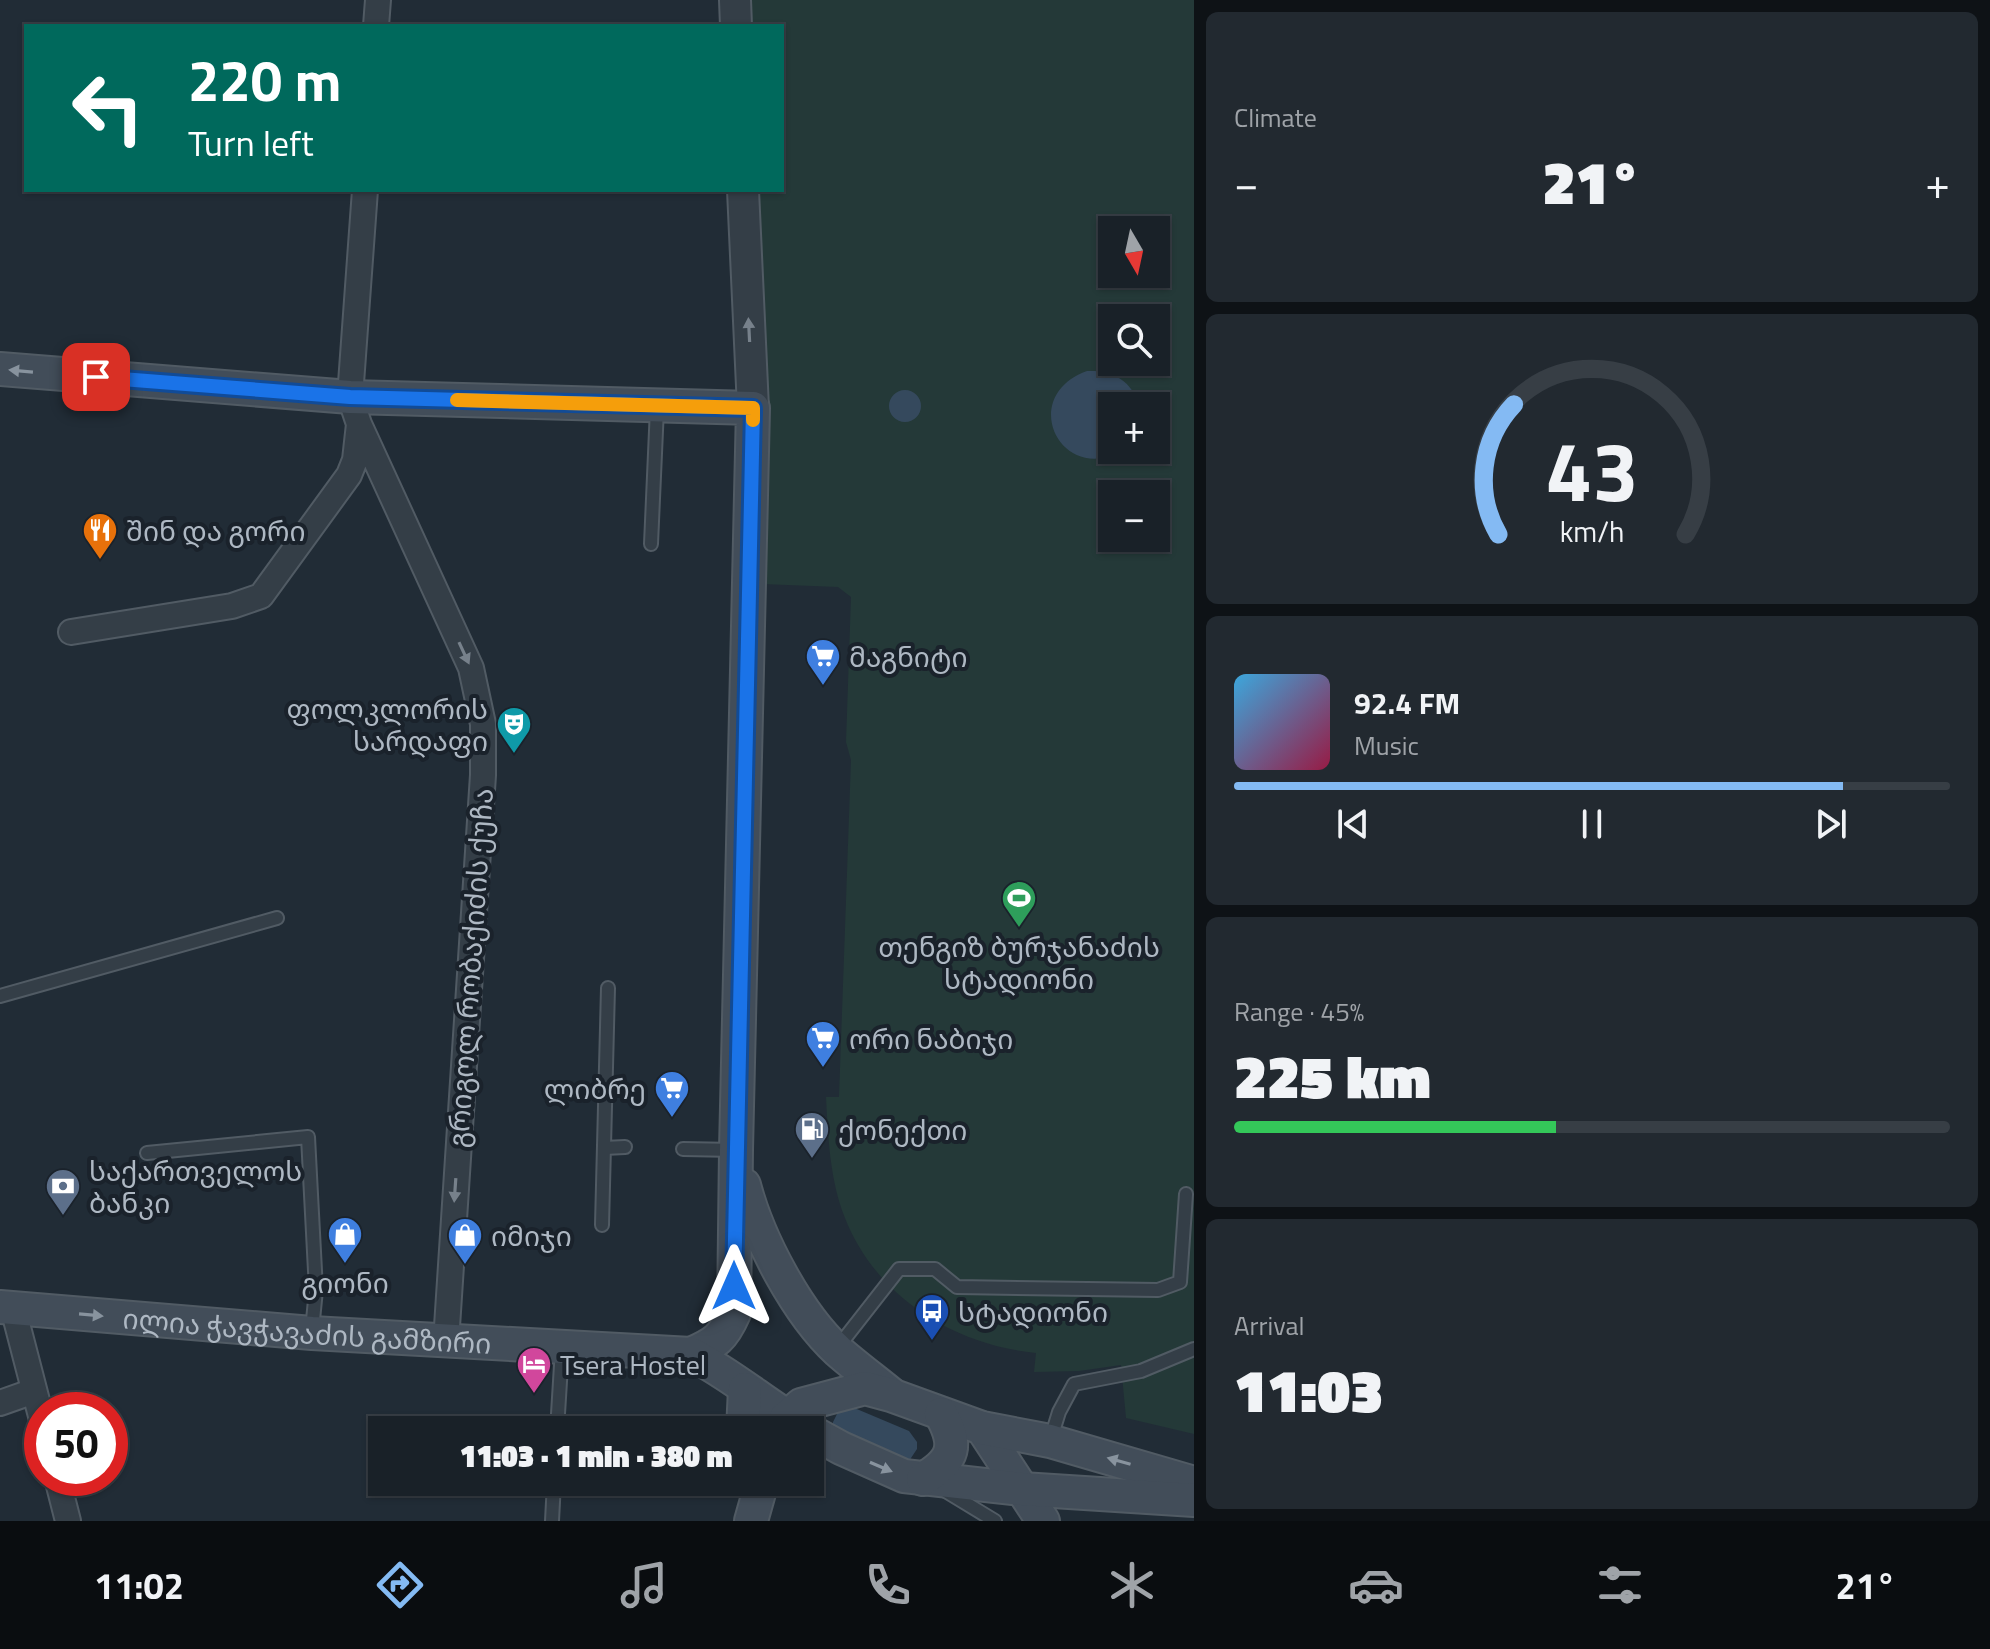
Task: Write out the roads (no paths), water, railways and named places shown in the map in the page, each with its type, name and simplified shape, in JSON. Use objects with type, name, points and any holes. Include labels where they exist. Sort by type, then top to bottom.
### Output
[{"type":"main road","points":[[0,369],[355,410],[658,405],[753,408],[734,1313],[726,1332],[714,1344],[691,1354]]},
{"type":"main road","points":[[736,1150],[748,1199],[763,1238],[787,1284],[836,1349],[891,1395]]},
{"type":"main road","name":"ილია ჭავჭავაძის გამზირი","points":[[6,1308],[446,1342],[691,1354],[709,1363],[781,1416]]},
{"type":"main road","points":[[798,1416],[801,1405],[865,1388],[982,1428],[1050,1441],[1194,1483]]},
{"type":"main road","points":[[744,1416],[745,1389]]},
{"type":"main road","points":[[835,1396],[827,1418],[841,1448]]},
{"type":"main road","points":[[923,1479],[943,1467],[951,1450],[952,1433],[941,1414]]},
{"type":"main road","points":[[982,1428],[1043,1521]]},
{"type":"main road","name":"ილია ჭავჭავაძის გამზირი","points":[[824,1440],[904,1476],[1022,1489],[1194,1500]]},
{"type":"main road","points":[[738,1521],[739,1496]]},
{"type":"main road","points":[[751,1521],[758,1496]]},
{"type":"main road","points":[[1185,1521],[1194,1518]]},
{"type":"street","points":[[376,24],[378,0]]},
{"type":"street","points":[[735,0],[736,24]]},
{"type":"street","name":"გრიგოლ რობაქიძის ქუჩა","points":[[365,192],[355,410],[471,668],[483,724],[483,775],[446,1342]]},
{"type":"street","points":[[743,192],[753,408]]},
{"type":"street","points":[[71,632],[232,606],[261,596],[349,475],[355,460],[355,410]]},
{"type":"street","points":[[0,1403],[34,1391],[6,1308]]},
{"type":"street","points":[[62,1496],[68,1521]]},
{"type":"lane","points":[[651,544],[658,405]]},
{"type":"lane","points":[[0,996],[277,918]]},
{"type":"lane","points":[[602,1225],[608,988]]},
{"type":"lane","points":[[147,1153],[308,1137],[316,1290],[312,1333]]},
{"type":"lane","points":[[604,1148],[625,1147]]},
{"type":"lane","points":[[683,1149],[736,1150]]},
{"type":"lane","points":[[836,1349],[899,1269],[935,1269],[957,1287],[1158,1290],[1180,1282],[1186,1194]]},
{"type":"lane","points":[[558,1416],[562,1349]]},
{"type":"lane","points":[[1050,1441],[1059,1412],[1074,1384],[1141,1371],[1194,1349]]},
{"type":"lane","points":[[923,1479],[995,1521]]},
{"type":"lane","points":[[552,1521],[553,1496]]},
{"type":"water","points":[[1087,371],[1098,372],[1098,376],[1120,378],[1133,392],[1098,392],[1098,458],[1081,457],[1066,448],[1055,434],[1051,417],[1054,399],[1066,383]]},
{"type":"water","points":[[905,390],[916,395],[921,406],[916,417],[905,422],[894,417],[889,406],[894,395]]},
{"type":"water","points":[[852,1407],[909,1431],[917,1442],[917,1449],[909,1461],[833,1429],[839,1410]]},
{"type":"place","name":"შინ და გორი","points":[[100,561]]},
{"type":"place","name":"მაგნიტი","points":[[823,687]]},
{"type":"place","name":"ფოლკლორის სარდაფი","points":[[514,755]]},
{"type":"place","name":"თენგიზ ბურჯანაძის სტადიონი","points":[[1019,929]]},
{"type":"place","name":"ორი ნაბიჯი","points":[[823,1069]]},
{"type":"place","name":"ლიბრე","points":[[672,1119]]},
{"type":"place","name":"ქონექთი","points":[[812,1160]]},
{"type":"place","name":"საქართველოს ბანკი","points":[[63,1217]]},
{"type":"place","name":"გიონი","points":[[345,1265]]},
{"type":"place","name":"იმიჯი","points":[[465,1266]]},
{"type":"place","name":"სტადიონი","points":[[932,1342]]},
{"type":"place","name":"Tsera Hostel","points":[[534,1395]]}]
